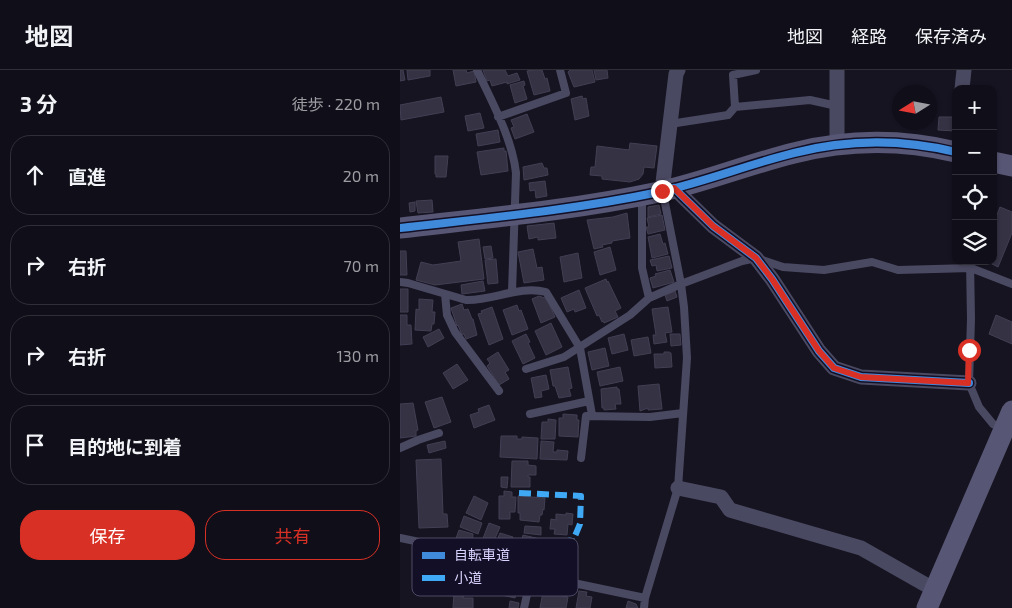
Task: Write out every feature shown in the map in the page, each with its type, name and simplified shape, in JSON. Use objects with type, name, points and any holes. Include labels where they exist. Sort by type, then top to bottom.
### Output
[{"type":"street","points":[[668,190],[670,124],[678,70]]},
{"type":"street","points":[[837,70],[837,144]]},
{"type":"street","points":[[962,85],[964,70]]},
{"type":"street","points":[[400,228],[514,215],[642,196],[794,152],[837,144],[902,143],[928,145],[952,151]]},
{"type":"street","points":[[997,163],[1012,166]]},
{"type":"street","points":[[668,190],[756,258],[819,351],[834,368],[861,377],[968,383]]},
{"type":"street","points":[[678,488],[721,497],[730,510],[861,548],[931,599],[1009,425]]},
{"type":"lane","points":[[477,70],[498,117],[514,161],[516,174],[512,292]]},
{"type":"lane","points":[[498,117],[566,93],[560,70]]},
{"type":"lane","points":[[735,108],[733,75],[756,70]]},
{"type":"lane","points":[[670,124],[728,115],[735,108],[810,100],[837,106]]},
{"type":"lane","points":[[644,608],[645,598],[678,488],[687,358],[682,284],[668,190]]},
{"type":"lane","points":[[642,196],[642,268],[649,298]]},
{"type":"lane","points":[[526,369],[564,357],[580,348],[630,315],[649,298],[682,284],[756,258],[783,267],[824,270],[872,262],[898,270],[971,265],[1012,284]]},
{"type":"lane","points":[[971,265],[968,383],[979,407],[993,424],[1009,425]]},
{"type":"lane","points":[[400,282],[466,300],[504,295],[512,292],[537,290],[546,292],[580,348],[592,415]]},
{"type":"lane","points":[[445,294],[447,315],[455,332],[499,390]]},
{"type":"lane","points":[[530,414],[589,401]]},
{"type":"lane","points":[[581,458],[586,416],[650,417],[683,413]]},
{"type":"lane","points":[[400,448],[438,433]]},
{"type":"lane","points":[[578,583],[645,598]]},
{"type":"building","points":[[400,70],[403,70],[405,80],[400,81]]},
{"type":"building","points":[[407,70],[430,70],[430,76],[408,80]]},
{"type":"building","points":[[453,70],[466,70],[467,73],[474,71],[476,82],[456,86]]},
{"type":"building","points":[[483,70],[505,70],[508,76],[517,73],[520,80],[492,86],[490,80],[487,81]]},
{"type":"building","points":[[542,70],[545,79],[547,78],[550,91],[534,95],[527,71]]},
{"type":"building","points":[[570,70],[592,70],[595,82],[574,87],[568,72]]},
{"type":"building","points":[[594,70],[607,70],[608,78],[596,80]]},
{"type":"building","points":[[524,81],[525,85],[523,86],[527,99],[515,103],[510,85]]},
{"type":"building","points":[[582,96],[583,99],[586,98],[589,116],[575,120],[571,99]]},
{"type":"building","points":[[441,97],[444,112],[401,120],[400,105]]},
{"type":"building","points":[[480,113],[484,128],[468,131],[465,116]]},
{"type":"building","points":[[527,114],[534,132],[515,139],[511,128],[514,127],[511,120]]},
{"type":"building","points":[[939,117],[952,117],[952,131],[938,130]]},
{"type":"building","points":[[498,130],[500,142],[478,146],[476,134]]},
{"type":"building","points":[[630,143],[657,146],[654,168],[644,167],[643,174],[639,179],[630,182],[602,179],[602,176],[590,175],[591,167],[595,167],[597,146],[629,150]]},
{"type":"building","points":[[504,148],[508,171],[481,175],[477,152]]},
{"type":"building","points":[[435,156],[448,156],[446,177],[436,177]]},
{"type":"building","points":[[542,163],[544,168],[547,168],[548,175],[524,180],[523,167]]},
{"type":"building","points":[[545,181],[547,196],[536,198],[535,190],[530,191],[529,183]]},
{"type":"building","points":[[432,200],[433,212],[418,213],[416,201]]},
{"type":"building","points":[[415,202],[415,211],[410,212],[409,203]]},
{"type":"building","points":[[659,205],[661,214],[648,217],[648,207]]},
{"type":"building","points":[[1000,207],[1012,212],[1012,233],[998,267],[994,265],[997,265],[997,215]]},
{"type":"building","points":[[627,213],[630,238],[612,241],[612,243],[602,245],[603,247],[594,249],[587,220],[613,217]]},
{"type":"building","points":[[662,215],[665,230],[648,234],[646,227],[649,227],[647,218]]},
{"type":"building","points":[[554,223],[556,238],[538,240],[538,237],[529,239],[527,226]]},
{"type":"building","points":[[660,234],[668,254],[652,258],[648,237]]},
{"type":"building","points":[[479,239],[484,279],[435,285],[416,280],[421,262],[433,265],[461,261],[458,242]]},
{"type":"building","points":[[491,246],[493,258],[485,259],[483,247]]},
{"type":"building","points":[[610,247],[616,270],[600,275],[594,252]]},
{"type":"building","points":[[533,249],[537,268],[542,267],[544,280],[524,283],[518,252]]},
{"type":"building","points":[[400,251],[406,251],[407,275],[400,275]]},
{"type":"building","points":[[578,253],[582,278],[564,282],[560,257]]},
{"type":"building","points":[[669,256],[672,268],[657,271],[656,265],[652,266],[650,260]]},
{"type":"building","points":[[496,259],[498,283],[488,284],[485,260]]},
{"type":"building","points":[[670,270],[674,282],[653,288],[650,278],[656,276],[655,274]]},
{"type":"building","points":[[606,279],[621,308],[615,311],[618,317],[604,323],[599,315],[597,316],[585,288]]},
{"type":"building","points":[[483,281],[485,291],[462,294],[461,285]]},
{"type":"building","points":[[400,289],[408,289],[408,312],[400,312]]},
{"type":"building","points":[[579,290],[586,308],[575,312],[574,309],[567,312],[561,298]]},
{"type":"building","points":[[675,291],[677,297],[667,301],[665,295]]},
{"type":"building","points":[[539,296],[547,299],[555,317],[541,323],[532,299]]},
{"type":"building","points":[[419,299],[433,300],[432,312],[435,312],[431,331],[415,330],[416,309],[419,310]]},
{"type":"building","points":[[462,304],[464,310],[468,309],[473,319],[477,335],[466,339],[457,326],[451,308]]},
{"type":"building","points":[[517,305],[519,311],[521,310],[528,329],[512,335],[503,310]]},
{"type":"building","points":[[492,307],[503,339],[489,345],[478,314]]},
{"type":"building","points":[[668,307],[672,332],[665,333],[667,342],[654,344],[653,335],[656,335],[652,309]]},
{"type":"building","points":[[400,315],[407,315],[407,325],[411,325],[412,344],[400,345]]},
{"type":"building","points":[[996,315],[1012,322],[1012,344],[989,334]]},
{"type":"building","points":[[551,323],[562,347],[546,355],[535,331]]},
{"type":"building","points":[[439,329],[444,338],[428,347],[423,337]]},
{"type":"building","points":[[526,334],[535,358],[523,364],[512,341]]},
{"type":"building","points":[[624,334],[628,350],[612,354],[608,338]]},
{"type":"building","points":[[670,334],[680,334],[681,345],[671,346]]},
{"type":"building","points":[[648,337],[651,353],[634,356],[631,340]]},
{"type":"building","points":[[605,348],[609,366],[592,370],[588,352]]},
{"type":"building","points":[[498,352],[509,370],[505,372],[509,379],[499,385],[487,366],[490,363],[487,359]]},
{"type":"building","points":[[664,352],[671,353],[672,367],[655,368],[654,354],[664,354]]},
{"type":"building","points":[[457,364],[468,380],[453,389],[443,373]]},
{"type":"building","points":[[568,367],[572,388],[569,389],[571,396],[559,398],[555,386],[553,386],[550,370]]},
{"type":"building","points":[[620,367],[623,381],[600,386],[597,372]]},
{"type":"building","points":[[546,375],[549,389],[541,391],[542,397],[535,398],[531,378]]},
{"type":"building","points":[[659,384],[662,409],[648,410],[648,408],[640,411],[638,386]]},
{"type":"building","points":[[617,387],[621,404],[615,404],[616,409],[604,410],[602,408],[601,389]]},
{"type":"building","points":[[442,397],[451,422],[434,428],[425,402]]},
{"type":"building","points":[[413,403],[418,430],[416,431],[416,436],[400,438],[400,404]]},
{"type":"building","points":[[489,405],[495,420],[474,428],[470,415],[479,412],[478,409]]},
{"type":"building","points":[[563,414],[577,415],[577,420],[579,420],[578,437],[559,436],[559,418],[563,418]]},
{"type":"building","points":[[548,419],[556,420],[555,439],[541,439],[542,422],[548,422]]},
{"type":"building","points":[[501,436],[517,436],[517,439],[522,439],[522,437],[538,438],[537,459],[500,457]]},
{"type":"building","points":[[445,441],[446,448],[429,453],[427,445]]},
{"type":"building","points":[[541,441],[554,442],[553,452],[557,452],[557,450],[568,451],[567,460],[540,459]]},
{"type":"building","points":[[441,459],[443,514],[447,514],[448,527],[419,528],[416,460]]},
{"type":"building","points":[[512,461],[528,461],[528,465],[536,466],[536,475],[528,475],[530,477],[530,487],[511,487]]},
{"type":"building","points":[[501,477],[508,477],[507,488],[501,487]]},
{"type":"building","points":[[504,491],[512,492],[512,497],[516,497],[515,512],[510,512],[510,519],[499,519],[499,496],[504,496]]},
{"type":"building","points":[[474,496],[488,503],[481,520],[466,513]]},
{"type":"building","points":[[518,496],[545,498],[544,510],[542,515],[540,515],[539,522],[520,520]]},
{"type":"building","points":[[566,513],[573,514],[572,525],[568,524],[567,535],[554,534],[555,529],[550,529],[551,519],[556,520],[556,514],[566,515]]},
{"type":"building","points":[[464,516],[482,523],[478,534],[460,527]]},
{"type":"building","points":[[489,523],[500,527],[495,538],[483,538]]},
{"type":"building","points":[[525,526],[541,527],[541,535],[524,533]]},
{"type":"building","points":[[459,530],[473,534],[473,538],[456,538]]},
{"type":"building","points":[[500,533],[513,537],[513,538],[498,538]]},
{"type":"building","points":[[523,535],[536,538],[522,538]]},
{"type":"building","points":[[579,591],[587,592],[586,596],[592,597],[590,608],[576,608]]},
{"type":"building","points":[[454,596],[473,598],[473,608],[453,608]]},
{"type":"building","points":[[542,596],[568,597],[566,608],[540,608]]},
{"type":"building","points":[[510,601],[519,603],[518,608],[509,608]]},
{"type":"building","points":[[628,601],[636,604],[638,608],[626,608]]},
{"type":"marked path","points":[[519,493],[581,496],[580,524],[575,536],[572,536],[572,538]]},
{"type":"cycle path","points":[[400,228],[595,204],[659,192],[760,162],[814,148],[834,145],[875,142],[895,143],[952,151]]},
{"type":"cycle path","points":[[674,188],[713,226],[756,258],[819,351],[834,368],[861,377],[969,383]]},
{"type":"route","points":[[662,191],[674,188],[713,226],[756,258],[819,351],[834,368],[861,377],[968,383],[969,350]]}]
